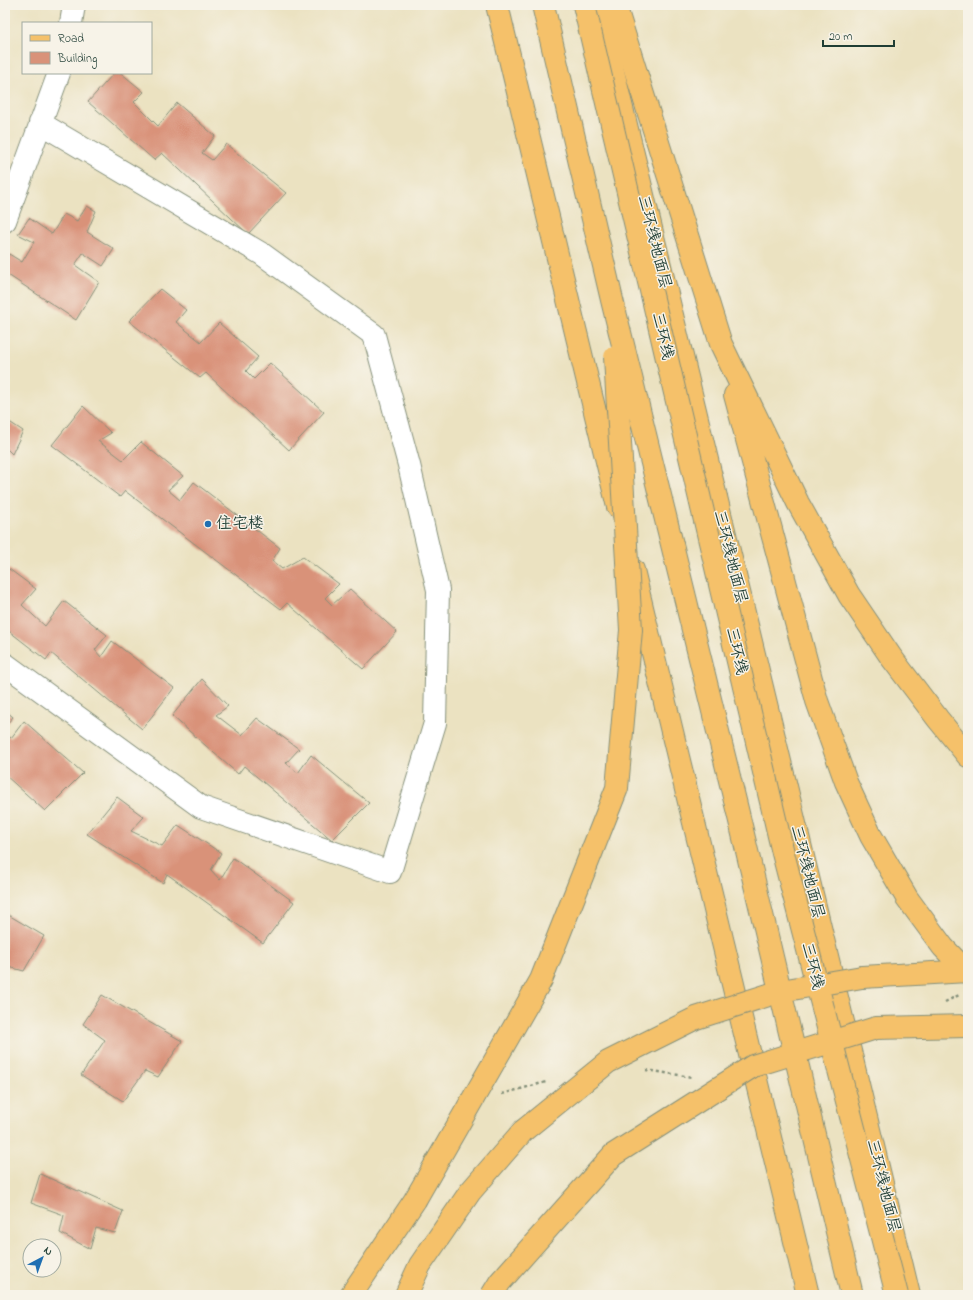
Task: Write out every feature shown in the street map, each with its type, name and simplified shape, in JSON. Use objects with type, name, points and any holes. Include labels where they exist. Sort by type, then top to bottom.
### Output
[{"type":"main road","points":[[497,5],[808,1295]]},
{"type":"main road","points":[[543,5],[612,300],[738,813],[852,1295]]},
{"type":"main road","name":"三环线","points":[[584,5],[782,846],[897,1295]]},
{"type":"main road","name":"三环线地面层","points":[[596,5],[909,1295]]},
{"type":"main road","points":[[616,5],[721,344],[817,701],[846,782],[871,836],[907,898],[943,946],[968,972]]},
{"type":"main road","points":[[351,1295],[415,1200],[541,980],[617,788],[631,630],[612,300]]},
{"type":"main road","points":[[721,344],[798,503],[849,594],[891,657],[968,756]]},
{"type":"main road","points":[[406,1295],[420,1265],[470,1192],[523,1131],[608,1062],[696,1018],[781,991],[862,977],[968,972]]},
{"type":"main road","points":[[492,1295],[500,1282],[613,1155],[753,1066],[876,1028],[968,1026]]},
{"type":"street","points":[[71,22],[74,5]]},
{"type":"street","points":[[5,221],[59,74]]},
{"type":"street","points":[[5,664],[201,807],[390,872],[435,723],[438,590],[410,466],[374,335],[262,254],[40,124]]},
{"type":"building","points":[[113,74],[122,74],[144,92],[134,102],[158,126],[177,103],[215,136],[202,153],[212,160],[226,144],[286,193],[248,234],[162,153],[154,160],[88,102]]},
{"type":"building","points":[[87,206],[96,211],[87,232],[114,249],[103,266],[83,253],[75,265],[99,282],[76,320],[5,273],[5,261],[9,254],[22,262],[34,242],[18,234],[29,218],[52,234],[64,214],[77,221]]},
{"type":"building","points":[[160,289],[186,310],[176,322],[201,342],[219,323],[258,357],[246,371],[254,379],[270,363],[324,412],[289,450],[206,373],[200,378],[129,321]]},
{"type":"building","name":"住宅楼","points":[[83,406],[111,433],[98,441],[123,460],[141,442],[183,476],[168,490],[180,500],[194,482],[280,548],[272,561],[282,569],[303,557],[339,584],[325,598],[332,605],[350,589],[397,632],[363,669],[287,603],[281,609],[125,491],[120,497],[52,445]]},
{"type":"building","points":[[5,419],[23,431],[12,454],[5,447]]},
{"type":"building","points":[[9,569],[36,589],[22,605],[45,626],[64,601],[107,635],[95,650],[101,657],[112,641],[174,688],[142,729],[51,653],[46,660],[5,628],[5,574]]},
{"type":"building","points":[[202,679],[228,706],[216,715],[242,735],[257,718],[299,749],[286,763],[298,773],[311,755],[369,803],[332,840],[244,766],[238,774],[172,716]]},
{"type":"building","points":[[5,710],[13,717],[5,726]]},
{"type":"building","points":[[24,721],[83,773],[45,811],[5,775],[5,734],[11,738]]},
{"type":"building","points":[[117,797],[144,817],[131,831],[162,846],[178,825],[221,853],[211,870],[220,880],[233,858],[294,902],[263,943],[167,874],[163,883],[87,834]]},
{"type":"building","points":[[5,913],[44,936],[24,971],[5,966]]},
{"type":"building","points":[[102,995],[182,1041],[158,1077],[145,1071],[123,1101],[81,1075],[105,1040],[83,1024]]},
{"type":"building","points":[[40,1174],[123,1211],[115,1233],[96,1228],[90,1249],[60,1233],[64,1215],[31,1203]]},
{"type":"place","name":"住宅楼","points":[[208,524]]}]
